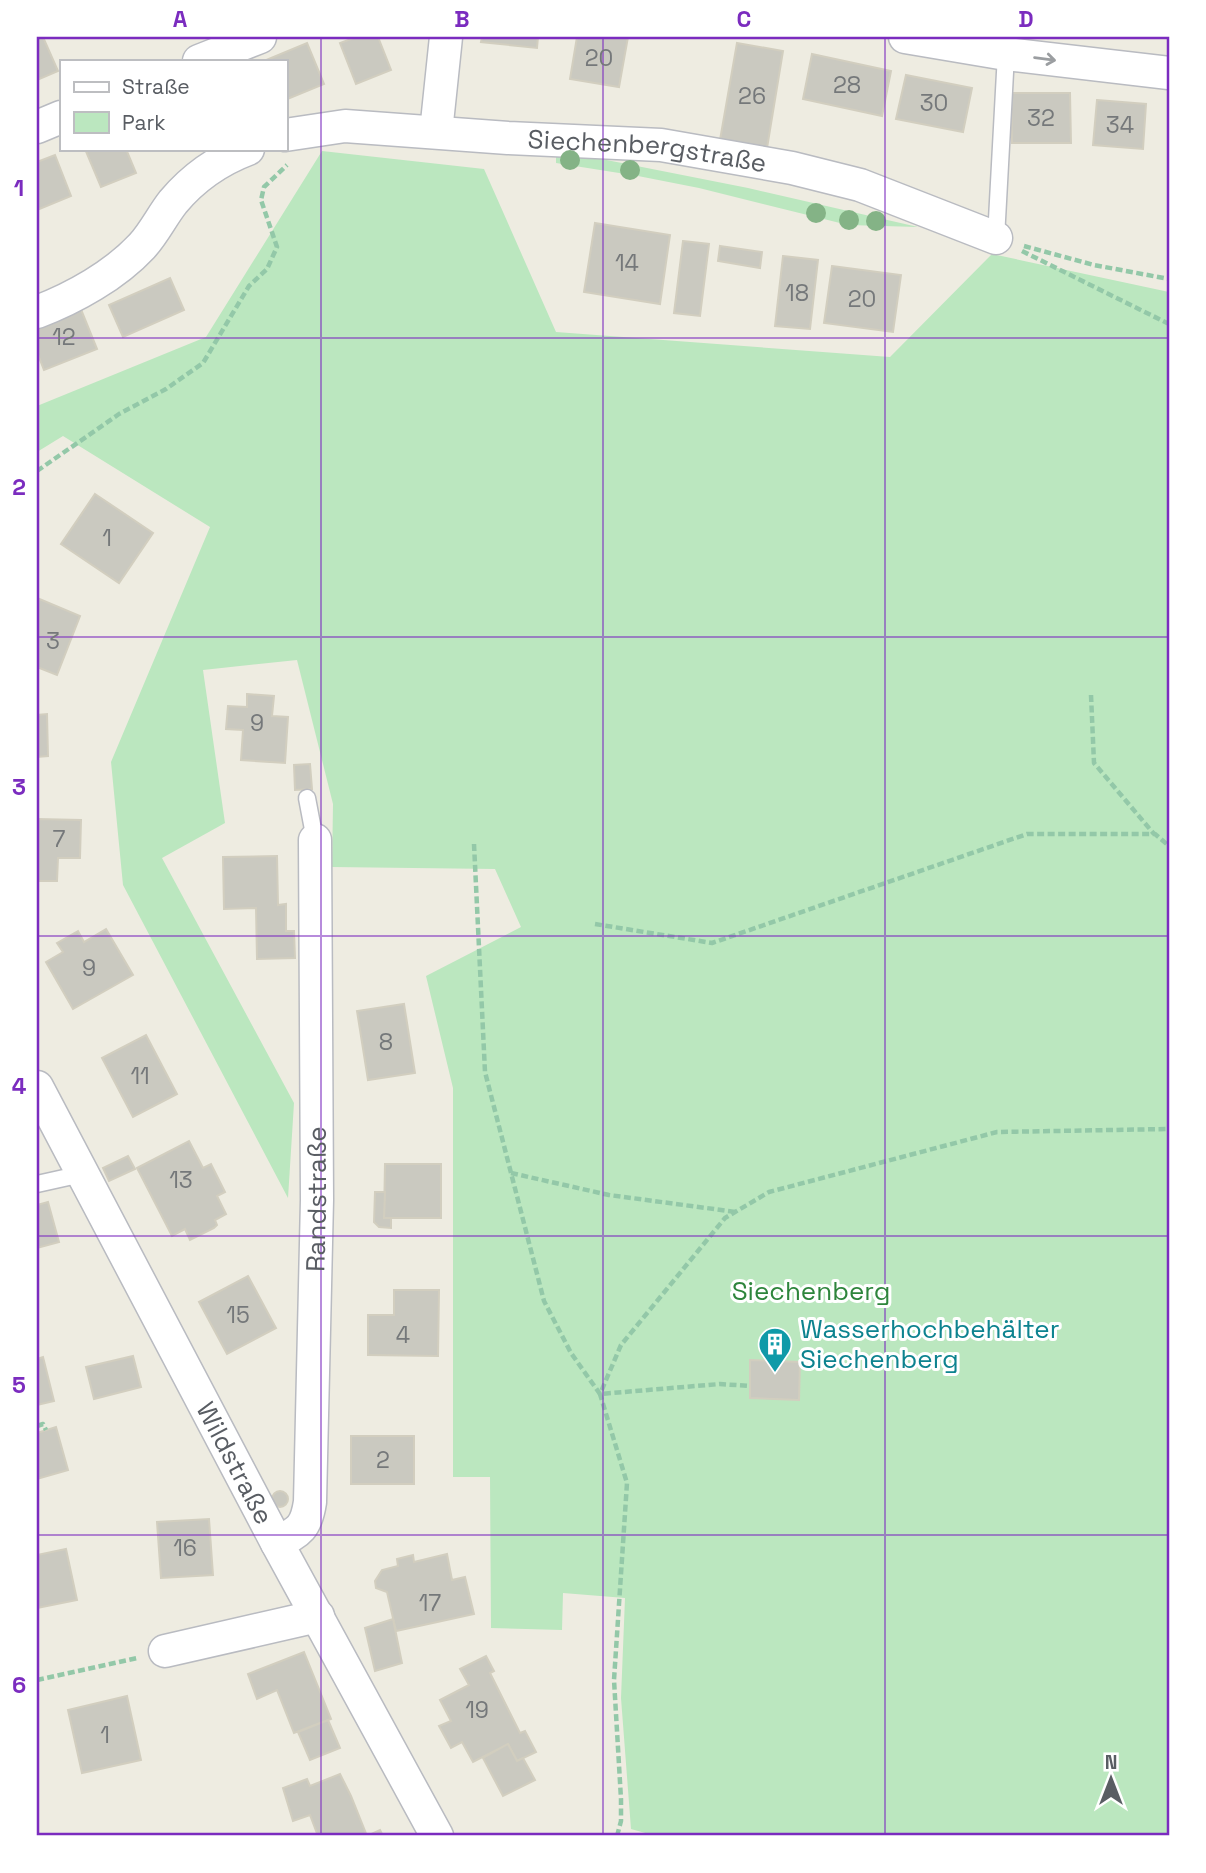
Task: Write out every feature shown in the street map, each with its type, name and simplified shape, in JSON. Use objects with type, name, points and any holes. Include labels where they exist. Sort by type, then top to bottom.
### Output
[{"type":"street","points":[[202,60],[260,37]]},
{"type":"street","points":[[436,132],[446,37]]},
{"type":"street","points":[[905,37],[1006,54],[1169,73]]},
{"type":"street","points":[[37,127],[60,117]]},
{"type":"street","name":"Siechenbergstraße","points":[[289,147],[345,126],[662,145],[733,156],[860,185],[996,238]]},
{"type":"street","points":[[37,312],[105,277],[126,262],[144,244],[173,202],[190,184],[229,156],[245,150]]},
{"type":"street","name":"Randstraße","points":[[277,1543],[298,1532],[307,1520],[310,1502],[317,1199],[315,839]]},
{"type":"street","name":"Wildstraße","points":[[37,1087],[277,1543],[437,1836]]},
{"type":"street","points":[[151,1655],[318,1616]]},
{"type":"lane","points":[[996,238],[1006,54]]},
{"type":"lane","points":[[307,798],[315,839]]},
{"type":"lane","points":[[37,1184],[82,1174]]},
{"type":"path","points":[[37,471],[119,414],[166,389],[203,363],[248,286],[267,269],[277,247],[261,200],[264,187],[289,147]]},
{"type":"path","points":[[996,238],[1094,265],[1169,278]]},
{"type":"path","points":[[996,238],[1169,324]]},
{"type":"path","points":[[1091,695],[1094,763],[1169,848]]},
{"type":"path","points":[[596,924],[712,943],[1027,835],[1155,835]]},
{"type":"path","points":[[474,844],[485,1072],[544,1301],[571,1353],[600,1394],[627,1483],[614,1680],[621,1799],[621,1821],[617,1836]]},
{"type":"path","points":[[600,1394],[621,1345],[725,1218],[769,1192],[997,1132],[1169,1129]]},
{"type":"path","points":[[511,1173],[608,1195],[737,1212]]},
{"type":"path","points":[[600,1394],[720,1384],[750,1386]]},
{"type":"path","points":[[37,1426],[43,1424],[46,1430]]},
{"type":"path","points":[[37,1680],[151,1655]]},
{"type":"green space","points":[[556,150],[748,188],[918,227],[848,225],[699,188],[556,163]]},
{"type":"green space","name":"Siechenberg","points":[[322,151],[484,169],[556,332],[890,357],[992,254],[1169,292],[1169,1836],[656,1836],[631,1829],[621,1698],[625,1598],[563,1593],[562,1630],[491,1628],[490,1477],[453,1477],[453,1088],[426,976],[521,927],[495,869],[332,867],[333,804],[297,660],[203,670],[225,823],[162,858],[294,1103],[288,1198],[123,885],[111,762],[210,527],[63,436],[37,452],[37,406],[206,337]]},
{"type":"building","points":[[37,37],[43,37],[58,71],[37,80]]},
{"type":"building","points":[[356,37],[378,37],[391,70],[356,84],[340,43]]},
{"type":"building","points":[[482,37],[538,37],[537,48],[481,42]]},
{"type":"building","points":[[577,37],[628,37],[619,87],[570,79]]},
{"type":"building","points":[[307,43],[324,84],[287,99],[287,60],[266,60]]},
{"type":"building","points":[[737,43],[783,51],[767,148],[720,140]]},
{"type":"building","points":[[812,54],[891,71],[882,116],[803,99]]},
{"type":"building","points":[[906,75],[972,88],[963,132],[896,119]]},
{"type":"building","points":[[1011,93],[1070,93],[1071,143],[1012,143]]},
{"type":"building","points":[[1097,100],[1146,104],[1143,149],[1093,145]]},
{"type":"building","points":[[85,150],[126,150],[136,173],[101,187]]},
{"type":"building","points":[[55,155],[71,196],[37,210],[37,162]]},
{"type":"building","points":[[595,223],[670,235],[660,304],[584,292]]},
{"type":"building","points":[[683,241],[709,244],[700,316],[674,313]]},
{"type":"building","points":[[720,246],[762,252],[760,268],[718,261]]},
{"type":"building","points":[[783,256],[818,260],[810,329],[775,326]]},
{"type":"building","points":[[832,266],[901,275],[893,332],[824,323]]},
{"type":"building","points":[[170,278],[184,310],[123,337],[109,305]]},
{"type":"building","points":[[80,307],[97,349],[44,370],[37,352],[37,324]]},
{"type":"building","points":[[95,494],[153,533],[119,583],[61,544]]},
{"type":"building","points":[[37,598],[80,616],[57,675],[37,667]]},
{"type":"building","points":[[247,694],[274,696],[272,716],[288,717],[285,763],[241,760],[243,730],[226,729],[228,706],[247,707]]},
{"type":"building","points":[[47,714],[48,756],[37,757],[37,715]]},
{"type":"building","points":[[310,764],[312,789],[295,790],[294,765]]},
{"type":"building","points":[[37,819],[81,820],[80,858],[58,858],[57,881],[37,881]]},
{"type":"building","points":[[277,856],[278,905],[286,904],[286,931],[294,931],[295,958],[257,959],[256,908],[224,909],[223,857]]},
{"type":"building","points":[[106,929],[133,975],[73,1009],[46,962],[63,952],[57,943],[78,931],[84,942]]},
{"type":"building","points":[[404,1004],[415,1073],[368,1080],[357,1011]]},
{"type":"building","points":[[146,1035],[177,1094],[133,1117],[102,1058]]},
{"type":"building","points":[[189,1141],[203,1168],[211,1164],[225,1192],[217,1196],[226,1214],[215,1220],[217,1225],[214,1228],[190,1240],[185,1229],[172,1236],[137,1168]]},
{"type":"building","points":[[128,1156],[135,1169],[109,1181],[103,1168]]},
{"type":"building","points":[[385,1164],[441,1164],[441,1218],[384,1218]]},
{"type":"building","points":[[375,1192],[385,1192],[384,1218],[391,1218],[391,1228],[379,1227],[374,1222]]},
{"type":"building","points":[[48,1202],[59,1242],[37,1248],[37,1205]]},
{"type":"building","points":[[248,1276],[276,1328],[227,1354],[199,1302]]},
{"type":"building","points":[[394,1290],[439,1290],[438,1356],[368,1355],[368,1315],[394,1315]]},
{"type":"building","points":[[133,1356],[141,1387],[94,1399],[86,1367]]},
{"type":"building","points":[[43,1357],[54,1401],[37,1405],[37,1359]]},
{"type":"building","name":"Wasserhochbehälter Siechenberg","points":[[750,1360],[800,1362],[799,1400],[750,1398]]},
{"type":"building","points":[[56,1427],[68,1470],[37,1479],[37,1433]]},
{"type":"building","points":[[351,1436],[414,1436],[414,1484],[351,1484]]},
{"type":"building","points":[[277,1491],[283,1491],[288,1499],[286,1505],[277,1507],[272,1502],[272,1496]]},
{"type":"building","points":[[209,1519],[213,1575],[161,1578],[157,1522]]},
{"type":"building","points":[[66,1549],[77,1600],[37,1608],[37,1555]]},
{"type":"building","points":[[447,1554],[452,1580],[465,1577],[474,1614],[396,1631],[387,1592],[376,1588],[375,1581],[382,1570],[398,1566],[397,1559],[413,1555],[414,1562]]},
{"type":"building","points":[[393,1619],[402,1663],[375,1671],[365,1628]]},
{"type":"building","points":[[304,1652],[331,1719],[294,1733],[277,1690],[257,1699],[248,1674]]},
{"type":"building","points":[[486,1656],[494,1671],[490,1673],[520,1733],[525,1731],[536,1752],[517,1761],[508,1744],[473,1762],[462,1742],[451,1748],[439,1726],[451,1721],[440,1700],[469,1685],[460,1669]]},
{"type":"building","points":[[127,1696],[141,1760],[82,1773],[68,1710]]},
{"type":"building","points":[[328,1720],[340,1748],[310,1760],[298,1732]]},
{"type":"building","points":[[508,1744],[517,1761],[523,1758],[535,1780],[503,1796],[483,1758]]},
{"type":"building","points":[[340,1774],[367,1836],[318,1836],[310,1815],[293,1821],[283,1788],[307,1779],[310,1786]]},
{"type":"building","points":[[380,1830],[383,1836],[367,1836]]},
{"type":"place","name":"Wasserhochbehälter Siechenberg","points":[[775,1374]]}]
